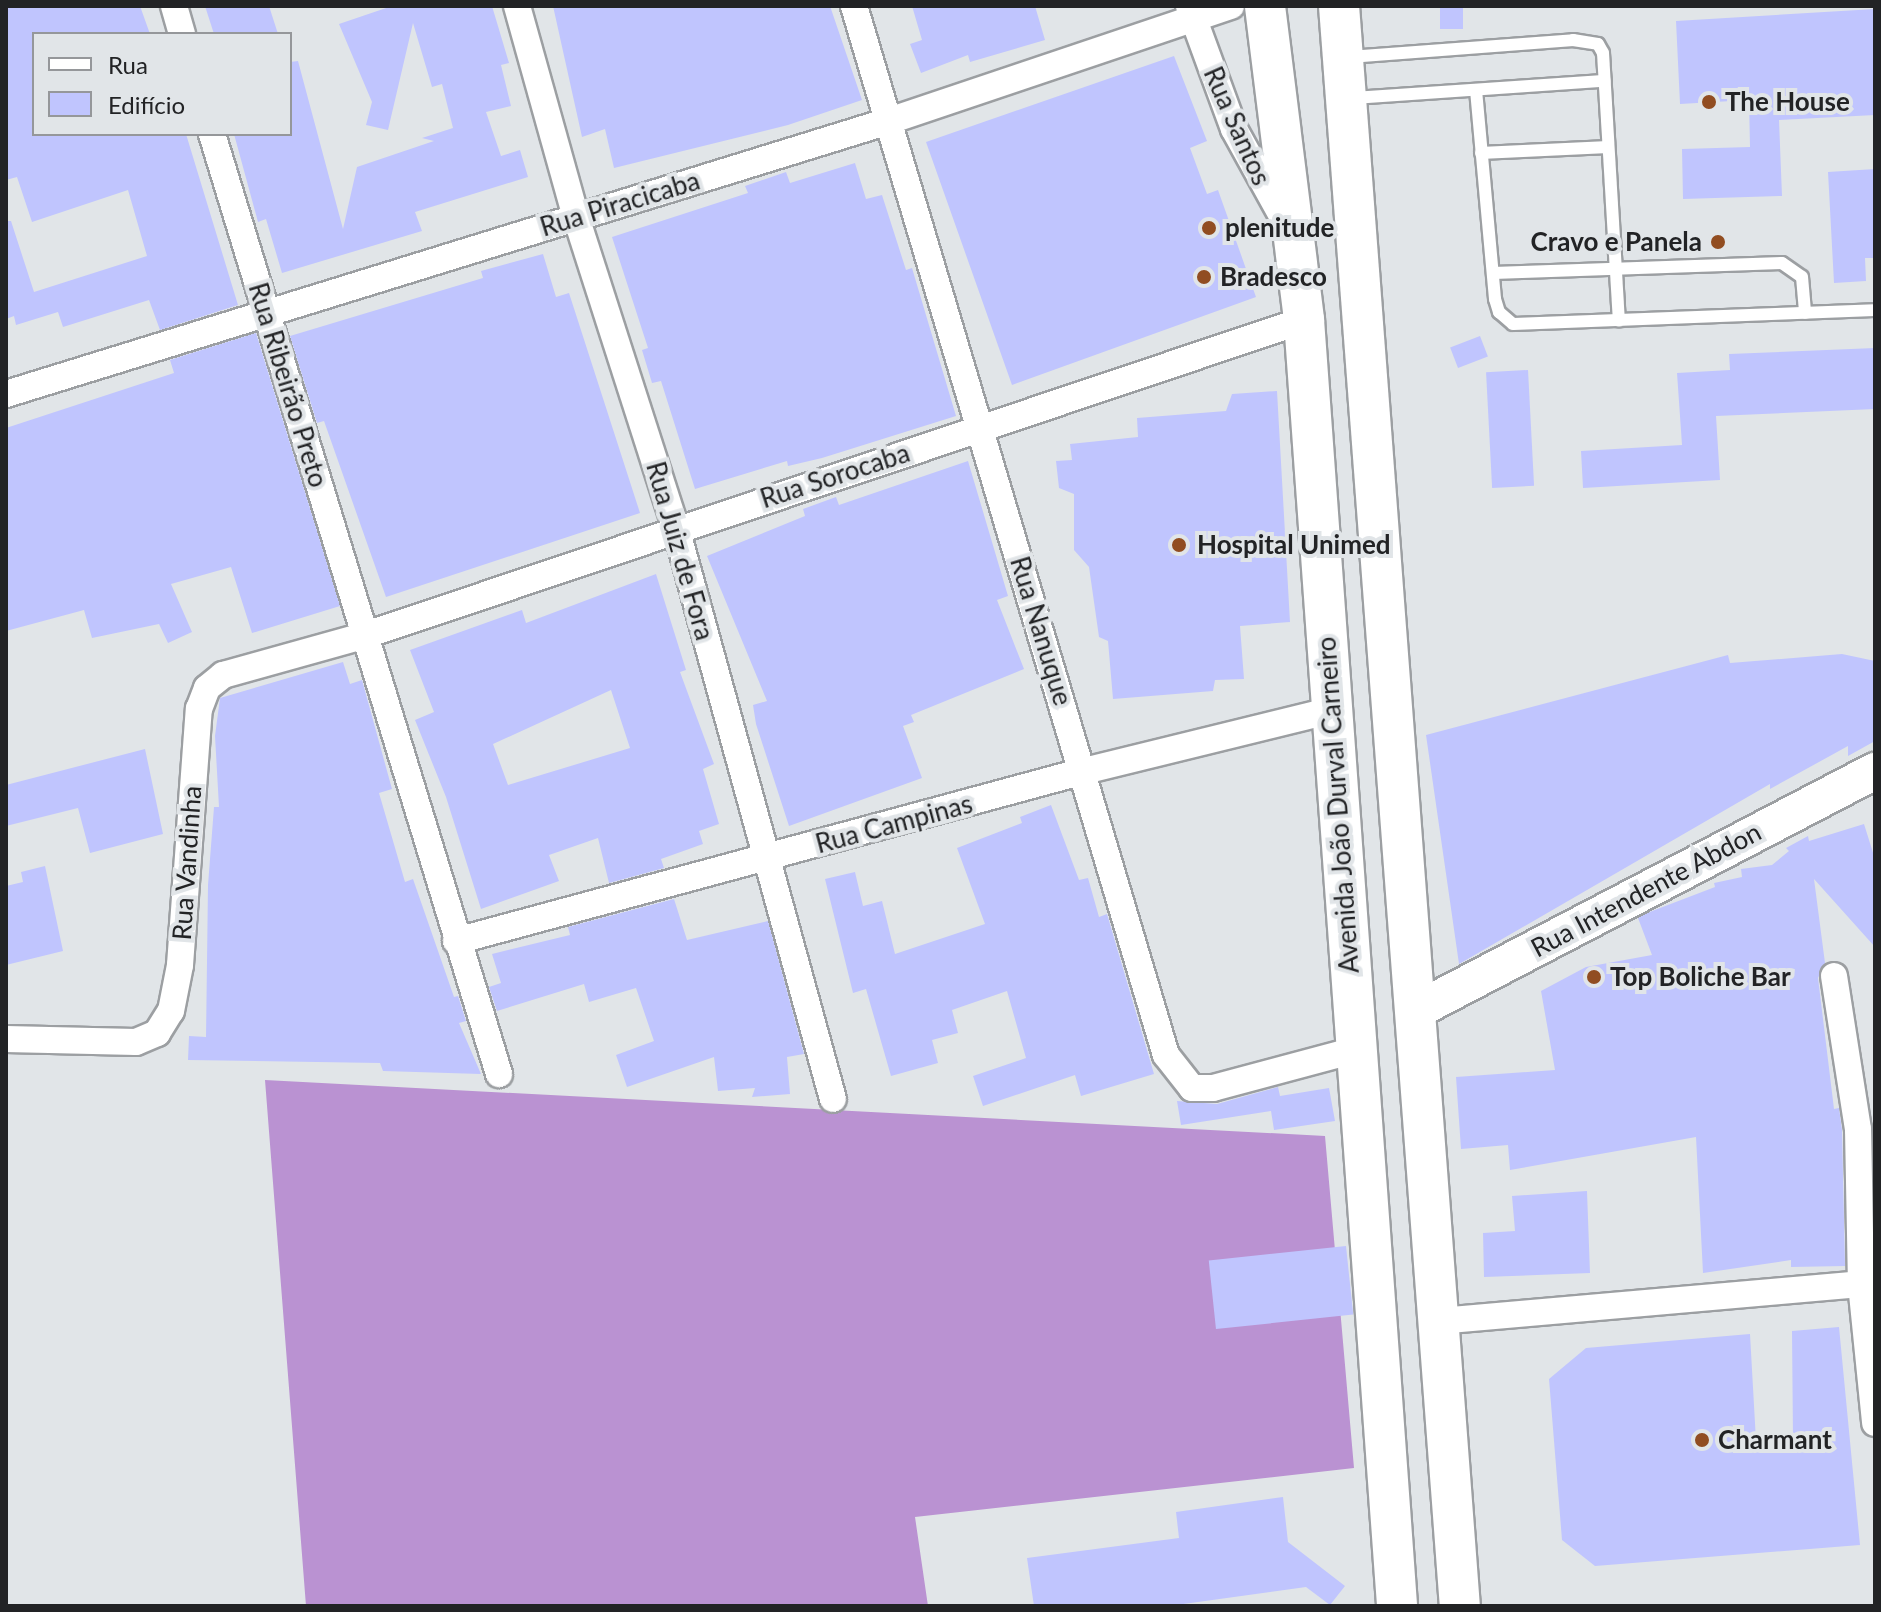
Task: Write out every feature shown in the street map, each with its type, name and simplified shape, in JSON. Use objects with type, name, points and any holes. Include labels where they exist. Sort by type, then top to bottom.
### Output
[{"type":"main road","name":"Avenida João Durval Carneiro","points":[[1265,6],[1297,240],[1304,320],[1397,1606]]},
{"type":"main road","points":[[1339,6],[1460,1606]]},
{"type":"street","points":[[174,6],[181,32]]},
{"type":"street","name":"Rua Juiz de Fora","points":[[517,6],[576,217],[676,528],[763,860],[833,1099]]},
{"type":"street","name":"Rua Nanuque","points":[[854,6],[1166,1055],[1179,1076],[1192,1088],[1213,1088],[1355,1050]]},
{"type":"street","name":"Rua Piracicaba","points":[[6,394],[886,122],[1190,12],[1231,6]]},
{"type":"street","name":"Rua Santos","points":[[1190,12],[1249,161],[1297,240]]},
{"type":"street","name":"Rua Ribeirão Preto","points":[[213,136],[264,313],[366,635],[456,941],[499,1074]]},
{"type":"street","name":"Rua Sorocaba","points":[[366,635],[676,528],[1304,320]]},
{"type":"street","name":"Rua Vandinha","points":[[6,1039],[103,1045],[136,1042],[157,1033],[177,988],[195,733],[207,688],[245,667],[366,635]]},
{"type":"street","name":"Rua Campinas","points":[[456,941],[1084,771],[1332,710]]},
{"type":"street","name":"Rua Intendente Abdon","points":[[1417,1010],[1875,771]]},
{"type":"street","points":[[1834,976],[1858,1129],[1861,1284],[1875,1423]]},
{"type":"street","points":[[1439,1321],[1861,1284]]},
{"type":"lane","points":[[1342,58],[1573,40],[1598,44],[1604,81],[1619,321]]},
{"type":"lane","points":[[1345,98],[1604,81]]},
{"type":"lane","points":[[1476,90],[1499,312],[1513,324],[1875,310]]},
{"type":"lane","points":[[1481,153],[1608,147]]},
{"type":"lane","points":[[1493,273],[1790,264],[1802,277],[1805,313]]},
{"type":"shaded area","points":[[265,1080],[1325,1136],[1354,1468],[915,1517],[928,1606],[306,1606]]},
{"type":"building","points":[[6,6],[140,6],[149,32],[32,32],[32,136],[187,136],[238,305],[160,330],[149,300],[63,327],[58,312],[16,325],[14,316],[6,319],[6,221],[11,221],[34,292],[147,256],[128,190],[32,222],[17,177],[6,180]]},
{"type":"building","points":[[205,6],[269,6],[277,32],[213,32]]},
{"type":"building","points":[[392,6],[492,6],[509,63],[501,65],[511,106],[486,112],[501,156],[520,150],[528,177],[415,212],[422,231],[282,273],[266,219],[258,222],[235,136],[292,136],[292,62],[298,61],[343,229],[357,167],[434,141],[422,138],[453,128],[442,84],[432,87],[413,23],[388,130],[366,125],[372,102],[339,24]]},
{"type":"building","points":[[553,6],[830,6],[862,100],[788,125],[614,168],[605,129],[582,137]]},
{"type":"building","points":[[912,6],[1035,6],[1045,40],[970,62],[968,55],[921,73],[910,44],[922,40]]},
{"type":"building","points":[[1440,6],[1463,6],[1463,29],[1440,29]]},
{"type":"building","points":[[1875,9],[1875,115],[1779,120],[1782,196],[1683,199],[1682,149],[1750,147],[1749,100],[1680,104],[1676,21]]},
{"type":"building","points":[[1174,56],[1207,141],[1190,148],[1207,194],[1218,190],[1256,297],[1012,385],[926,142]]},
{"type":"building","points":[[855,163],[866,199],[882,195],[906,270],[912,268],[956,416],[822,458],[788,466],[787,461],[695,489],[661,381],[652,383],[642,350],[648,348],[612,237],[748,193],[745,186],[786,172],[790,183]]},
{"type":"building","points":[[1875,169],[1875,258],[1865,258],[1866,281],[1834,283],[1828,172]]},
{"type":"building","points":[[543,254],[556,297],[569,293],[640,513],[386,597],[324,421],[317,423],[290,336],[483,278],[481,271]]},
{"type":"building","points":[[256,333],[340,606],[252,633],[231,567],[171,584],[192,632],[168,643],[159,624],[92,638],[84,610],[6,631],[6,428],[174,373],[170,360]]},
{"type":"building","points":[[1480,336],[1488,357],[1458,368],[1450,347]]},
{"type":"building","points":[[1875,348],[1875,409],[1716,416],[1720,480],[1583,488],[1581,451],[1682,445],[1677,373],[1730,370],[1729,354]]},
{"type":"building","points":[[1528,370],[1534,486],[1492,488],[1486,372]]},
{"type":"building","name":"Hospital Unimed","points":[[1277,391],[1290,622],[1240,626],[1244,679],[1215,680],[1213,691],[1113,699],[1108,641],[1099,637],[1089,567],[1074,550],[1074,494],[1059,488],[1056,461],[1072,460],[1070,444],[1138,437],[1137,418],[1226,411],[1232,394]]},
{"type":"building","points":[[968,461],[1008,596],[997,600],[1024,669],[911,715],[914,722],[903,726],[922,778],[789,826],[756,724],[753,705],[767,701],[707,556],[805,516],[803,509],[836,497],[839,505]]},
{"type":"building","points":[[656,574],[686,670],[680,672],[714,764],[703,769],[719,824],[699,831],[703,844],[661,859],[664,868],[609,883],[598,838],[549,855],[559,881],[481,909],[446,797],[415,720],[434,712],[410,650],[522,610],[526,623]],"holes":[[[611,690],[630,748],[508,785],[493,744]]]},
{"type":"building","points":[[1842,654],[1875,661],[1875,741],[1848,756],[1848,746],[1770,789],[1770,784],[1459,964],[1426,735],[1728,655],[1730,663]]},
{"type":"building","points":[[343,662],[350,684],[362,680],[392,789],[379,793],[405,882],[413,879],[454,997],[458,996],[466,1021],[459,1023],[481,1074],[383,1071],[380,1063],[188,1060],[189,1036],[206,1037],[208,885],[214,807],[219,807],[215,736],[220,698]]},
{"type":"building","points":[[145,749],[163,834],[90,853],[78,808],[6,826],[6,785]]},
{"type":"building","points":[[1051,805],[1079,880],[1088,878],[1099,917],[1107,914],[1154,1074],[1081,1096],[1075,1075],[983,1106],[973,1076],[1026,1058],[1007,991],[952,1010],[958,1033],[932,1040],[938,1063],[891,1076],[866,989],[853,993],[825,879],[855,872],[863,906],[882,901],[895,954],[985,924],[957,848],[1022,823],[1020,817]]},
{"type":"building","points":[[1864,824],[1875,859],[1875,947],[1814,879],[1825,963],[1818,978],[1834,1109],[1839,1108],[1842,1130],[1845,1266],[1791,1267],[1791,1260],[1703,1273],[1696,1137],[1510,1170],[1508,1145],[1461,1149],[1456,1077],[1555,1070],[1541,991],[1586,967],[1652,955],[1638,918],[1647,913],[1715,887],[1714,883],[1742,877],[1741,869],[1772,865],[1789,851],[1786,848],[1808,836],[1809,841]]},
{"type":"building","points":[[45,866],[63,951],[6,965],[6,886],[23,882],[21,872]]},
{"type":"building","points":[[674,899],[687,940],[768,921],[804,1054],[787,1057],[790,1094],[752,1097],[755,1088],[718,1091],[714,1057],[627,1087],[616,1055],[654,1041],[636,988],[589,1002],[584,984],[497,1011],[489,987],[501,983],[492,954],[570,935],[568,927]]},
{"type":"building","points":[[1278,1087],[1280,1096],[1329,1088],[1335,1121],[1274,1130],[1271,1111],[1181,1125],[1177,1101],[1217,1104]]},
{"type":"building","points":[[1587,1191],[1590,1273],[1484,1277],[1483,1233],[1515,1231],[1512,1196]]},
{"type":"building","points":[[1346,1246],[1353,1315],[1216,1329],[1209,1260]]},
{"type":"building","name":"Charmant","points":[[1839,1327],[1860,1545],[1595,1566],[1562,1540],[1549,1379],[1586,1348],[1750,1334],[1756,1441],[1793,1440],[1792,1331]]},
{"type":"building","points":[[1283,1497],[1288,1542],[1345,1586],[1330,1605],[1306,1587],[1169,1606],[1034,1606],[1027,1558],[1179,1538],[1176,1512]]},
{"type":"place","name":"The House","points":[[1709,102]]},
{"type":"place","name":"plenitude","points":[[1209,228]]},
{"type":"place","name":"Cravo e Panela","points":[[1718,242]]},
{"type":"place","name":"Bradesco","points":[[1204,277]]},
{"type":"place","name":"Hospital Unimed","points":[[1179,545]]},
{"type":"place","name":"Top Boliche Bar","points":[[1594,977]]},
{"type":"place","name":"Charmant","points":[[1702,1440]]}]
